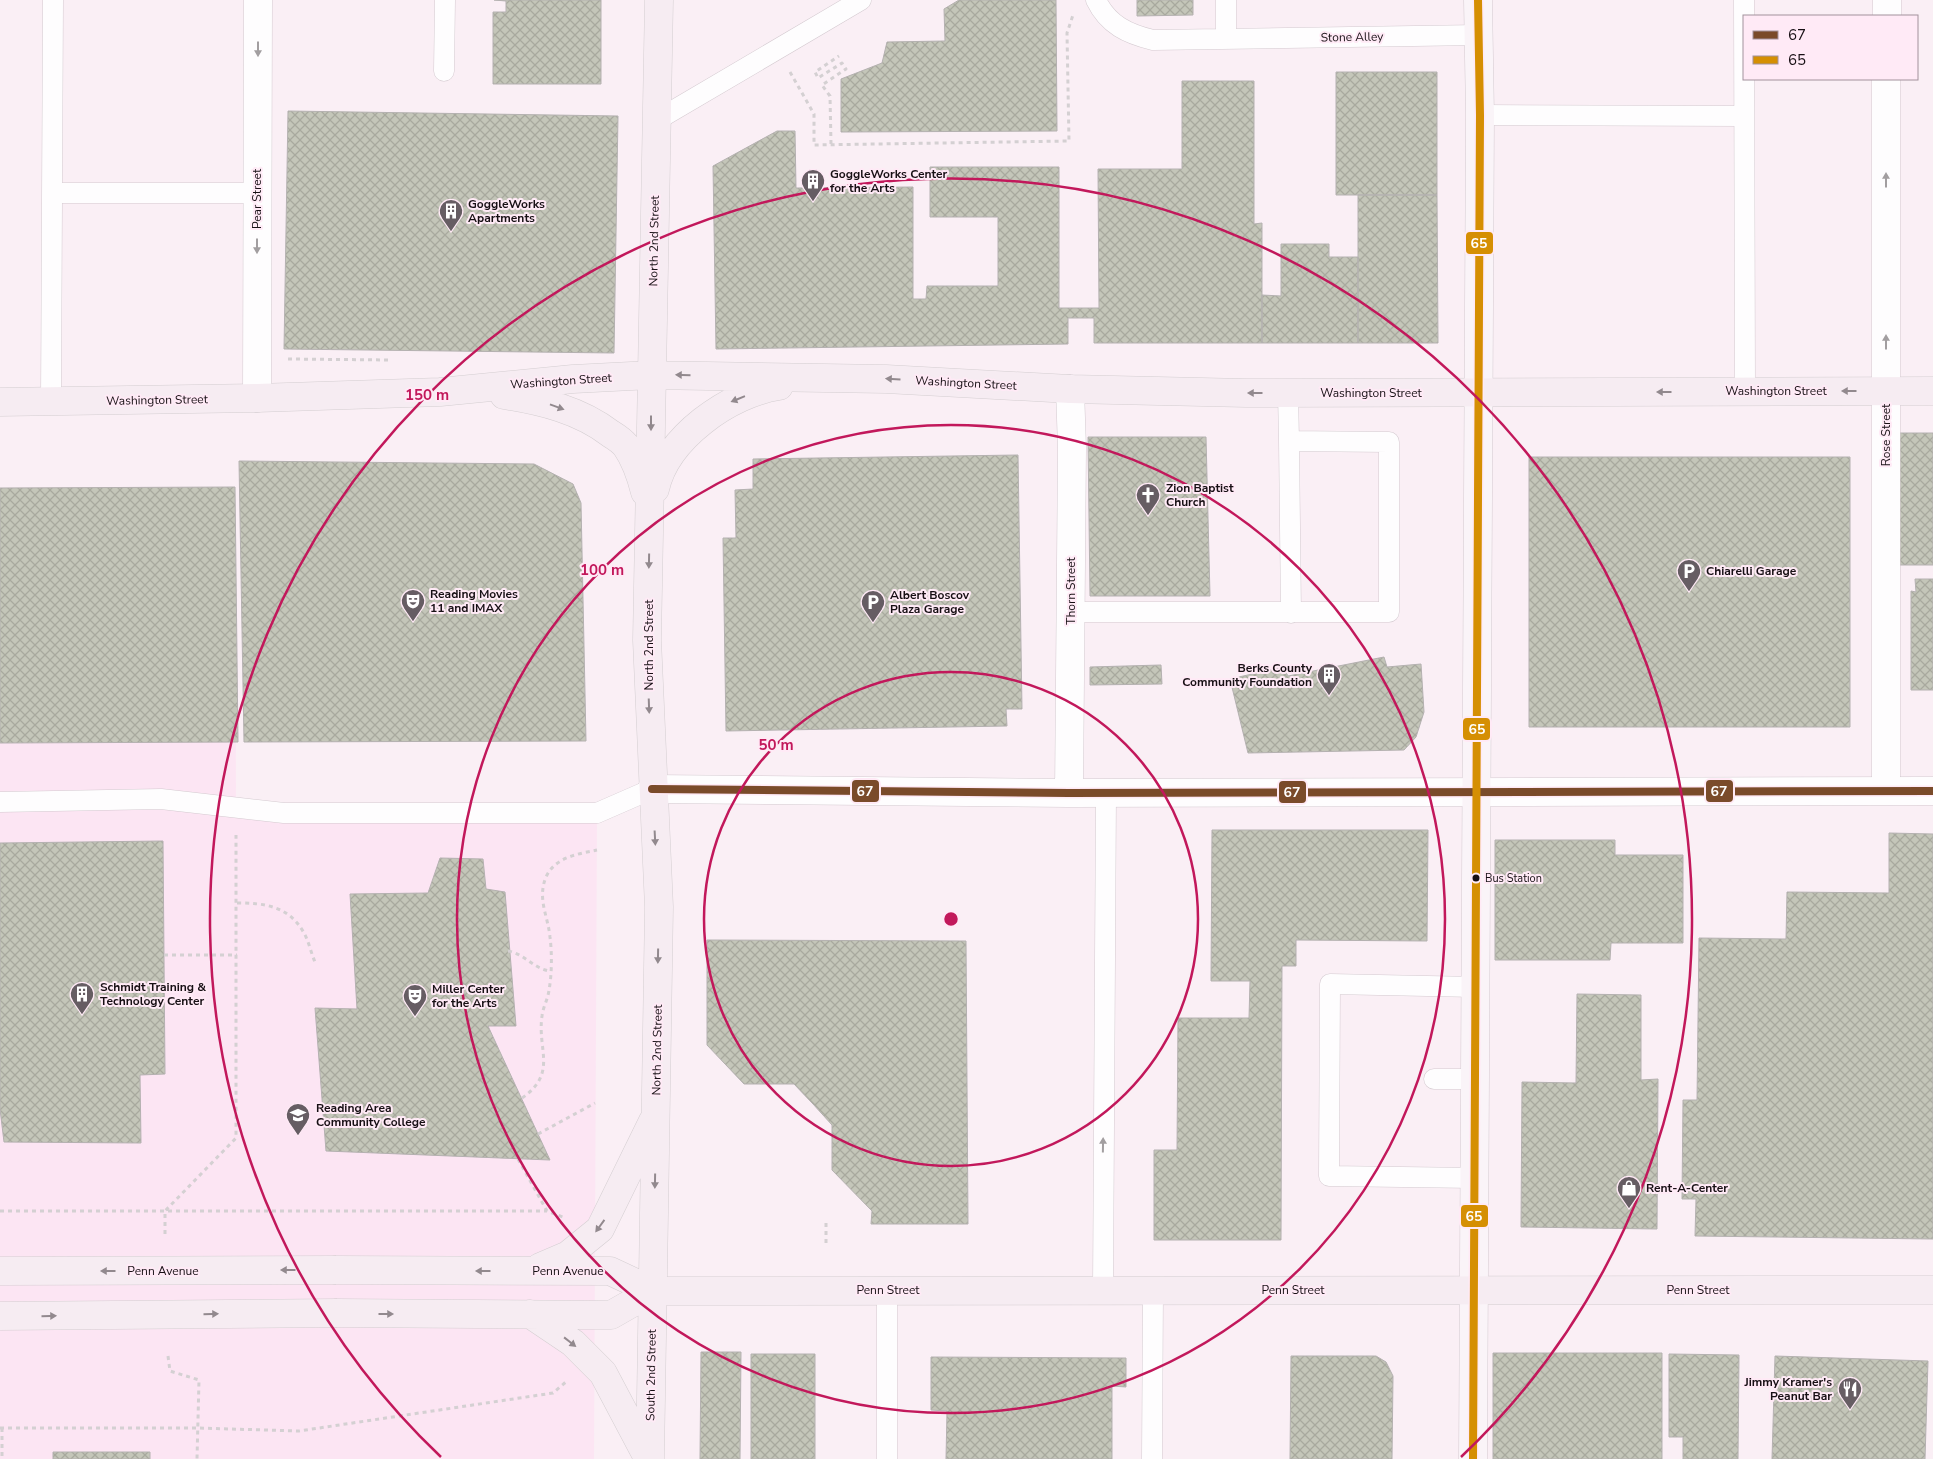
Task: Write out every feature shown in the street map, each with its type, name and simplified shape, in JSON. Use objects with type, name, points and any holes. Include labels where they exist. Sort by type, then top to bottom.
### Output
[{"type":"main road","name":"North 2nd Street","points":[[653,1291],[659,907],[652,789],[647,640],[659,0]]},
{"type":"main road","name":"Washington Street","points":[[0,402],[51,403],[440,392],[573,379],[651,375],[886,379],[1070,389],[1288,393],[1933,391]]},
{"type":"main road","points":[[650,512],[657,480],[671,453],[694,429],[728,402],[762,389],[836,379]]},
{"type":"main road","points":[[440,392],[504,395],[543,401],[573,412],[601,426],[625,445],[641,475],[650,512]]},
{"type":"main road","points":[[532,1271],[568,1256],[600,1228],[656,1114]]},
{"type":"main road","name":"Penn Avenue","points":[[0,1270],[610,1271],[653,1291]]},
{"type":"main road","name":"Penn Street","points":[[653,1291],[1933,1290]]},
{"type":"main road","points":[[0,1316],[337,1313],[611,1315],[653,1291]]},
{"type":"main road","name":"South 2nd Street","points":[[649,1459],[653,1291]]},
{"type":"main road","points":[[530,1314],[572,1343],[603,1373],[649,1459]]},
{"type":"street","name":"Pear Street","points":[[257,398],[258,0]]},
{"type":"street","points":[[1473,1459],[1480,115],[1478,0]]},
{"type":"street","points":[[1886,0],[1886,15]]},
{"type":"street","name":"Rose Street","points":[[1886,80],[1886,791]]},
{"type":"street","name":"Thorn Street","points":[[1070,389],[1070,793]]},
{"type":"street","points":[[652,789],[1070,793],[1933,791]]},
{"type":"lane","points":[[51,403],[53,0]]},
{"type":"lane","points":[[444,71],[445,0]]},
{"type":"lane","points":[[657,120],[861,0]]},
{"type":"lane","name":"Stone Alley","points":[[1096,0],[1111,22],[1130,34],[1153,40],[1478,35]]},
{"type":"lane","points":[[1226,0],[1226,39]]},
{"type":"lane","points":[[1744,0],[1744,15]]},
{"type":"lane","points":[[1744,80],[1745,391]]},
{"type":"lane","points":[[1480,115],[1744,116]]},
{"type":"lane","points":[[53,193],[257,193]]},
{"type":"lane","points":[[1288,393],[1292,613]]},
{"type":"lane","points":[[1070,612],[1389,612],[1389,442],[1289,441]]},
{"type":"lane","points":[[0,802],[162,799],[284,812],[597,812],[652,789]]},
{"type":"lane","points":[[1102,1290],[1106,793]]},
{"type":"lane","points":[[1475,1178],[1330,1176],[1330,984],[1476,987]]},
{"type":"lane","points":[[1434,1079],[1476,1079]]},
{"type":"lane","points":[[887,1459],[888,1290]]},
{"type":"lane","points":[[1152,1290],[1152,1459]]},
{"type":"path","points":[[777,49],[814,114],[814,145],[1069,141],[1067,33],[1075,8]]},
{"type":"path","points":[[831,144],[830,96],[822,85],[846,69],[842,63],[818,78],[815,72],[839,56]]},
{"type":"path","points":[[282,359],[399,360]]},
{"type":"path","points":[[165,1234],[165,1212],[236,1138],[236,807]]},
{"type":"path","points":[[522,1098],[532,1091],[541,1076],[545,1060],[542,1016],[550,990],[550,935],[542,906],[542,890],[546,876],[557,863],[570,856],[597,850]]},
{"type":"path","points":[[237,903],[263,903],[280,909],[304,933],[315,962]]},
{"type":"path","points":[[508,951],[527,958],[542,970],[550,971]]},
{"type":"path","points":[[164,955],[237,955]]},
{"type":"path","points":[[538,1134],[595,1103]]},
{"type":"path","points":[[518,1159],[547,1211]]},
{"type":"path","points":[[0,1211],[547,1211],[563,1217]]},
{"type":"path","points":[[826,1221],[826,1243]]},
{"type":"path","points":[[168,1356],[170,1370],[199,1380],[197,1459]]},
{"type":"path","points":[[2,1459],[1,1428],[197,1428],[299,1431],[553,1393],[569,1380]]},
{"type":"shaded area","name":"Reading Area Community College","points":[[235,487],[236,807],[597,813],[594,1459],[0,1459],[0,488]]},
{"type":"building","points":[[494,0],[601,0],[601,84],[493,84],[493,12],[506,12],[506,1]]},
{"type":"building","points":[[959,0],[1056,0],[1057,131],[841,132],[841,79],[882,63],[887,42],[945,41],[944,9]]},
{"type":"building","points":[[1137,0],[1193,0],[1193,15],[1137,16]]},
{"type":"building","points":[[1336,72],[1437,72],[1437,195],[1336,195]]},
{"type":"building","name":"GoggleWorks Center for the Arts","points":[[1182,81],[1254,81],[1254,224],[1262,223],[1262,343],[1094,343],[1094,318],[1068,318],[1068,344],[716,349],[713,166],[777,131],[795,131],[796,188],[913,187],[913,299],[926,299],[927,286],[998,286],[998,217],[930,217],[930,167],[1059,167],[1059,308],[1099,308],[1098,169],[1182,169]]},
{"type":"building","name":"GoggleWorks Apartments","points":[[288,111],[618,116],[614,353],[284,349]]},
{"type":"building","points":[[1358,195],[1437,195],[1438,343],[1358,343]]},
{"type":"building","points":[[1281,244],[1329,244],[1329,257],[1358,257],[1358,343],[1262,343],[1262,295],[1281,296]]},
{"type":"building","points":[[1896,433],[1933,433],[1933,565],[1897,565]]},
{"type":"building","name":"Zion Baptist Church","points":[[1088,437],[1206,437],[1210,596],[1090,596]]},
{"type":"building","name":"Albert Boscov Plaza Garage","points":[[1018,455],[1022,709],[1006,709],[1007,726],[726,731],[723,538],[736,538],[735,490],[753,489],[753,459]]},
{"type":"building","name":"Chiarelli Garage","points":[[1529,457],[1850,457],[1850,727],[1529,727]]},
{"type":"building","name":"Reading Movies 11 and IMAX","points":[[239,461],[534,464],[573,484],[581,503],[586,741],[244,742]]},
{"type":"building","points":[[235,487],[238,742],[0,743],[0,488]]},
{"type":"building","points":[[1915,579],[1933,579],[1933,690],[1911,690],[1911,591],[1916,592]]},
{"type":"building","name":"Berks County Community Foundation","points":[[1384,657],[1387,667],[1421,664],[1424,712],[1416,737],[1404,750],[1248,753],[1230,679],[1283,667],[1288,676]]},
{"type":"building","points":[[1161,665],[1162,684],[1090,685],[1090,667]]},
{"type":"building","points":[[1212,830],[1428,830],[1427,941],[1296,940],[1296,966],[1282,966],[1281,1240],[1154,1240],[1154,1150],[1177,1150],[1178,1018],[1249,1018],[1250,981],[1211,981]]},
{"type":"building","points":[[1889,833],[1933,834],[1933,1239],[1695,1236],[1696,1199],[1682,1199],[1683,1100],[1697,1100],[1699,938],[1786,939],[1787,892],[1889,893]]},
{"type":"building","points":[[1495,840],[1615,840],[1615,855],[1683,855],[1683,943],[1611,943],[1610,960],[1495,960]]},
{"type":"building","name":"Schmidt Training & Technology Center","points":[[163,841],[165,1074],[140,1075],[141,1143],[4,1142],[0,1109],[0,843]]},
{"type":"building","name":"Miller Center for the Arts","points":[[440,858],[483,859],[486,889],[505,892],[516,1026],[488,1026],[550,1160],[326,1151],[315,1008],[357,1009],[350,894],[428,893]]},
{"type":"building","points":[[707,940],[966,941],[968,1224],[871,1224],[872,1211],[832,1170],[832,1125],[813,1104],[794,1084],[744,1084],[707,1045]]},
{"type":"building","points":[[1577,994],[1641,995],[1641,1080],[1658,1079],[1657,1229],[1521,1227],[1522,1082],[1576,1083]]},
{"type":"building","points":[[701,1352],[741,1352],[740,1459],[700,1459]]},
{"type":"building","points":[[1493,1353],[1662,1353],[1662,1459],[1493,1459]]},
{"type":"building","points":[[751,1354],[815,1354],[815,1459],[751,1459]]},
{"type":"building","points":[[1669,1354],[1739,1355],[1738,1459],[1683,1459],[1683,1437],[1669,1437]]},
{"type":"building","points":[[1291,1356],[1376,1356],[1386,1362],[1393,1376],[1392,1459],[1290,1459]]},
{"type":"building","name":"Jimmy Kramer's Peanut Bar","points":[[1775,1356],[1928,1361],[1925,1459],[1772,1459]]},
{"type":"building","points":[[931,1357],[1126,1358],[1126,1387],[1112,1386],[1112,1459],[946,1459],[947,1411],[931,1410]]},
{"type":"building","points":[[53,1452],[150,1452],[150,1459],[53,1459]]},
{"type":"transit line","name":"65","points":[[1473,1459],[1480,115],[1478,0]]},
{"type":"transit line","name":"67","points":[[652,789],[1069,793],[1933,791]]},
{"type":"place","name":"GoggleWorks Center for the Arts","points":[[813,202]]},
{"type":"place","name":"GoggleWorks Apartments","points":[[451,232]]},
{"type":"place","name":"Zion Baptist Church","points":[[1148,516]]},
{"type":"place","name":"Chiarelli Garage","points":[[1689,592]]},
{"type":"place","name":"Reading Movies 11 and IMAX","points":[[413,622]]},
{"type":"place","name":"Albert Boscov Plaza Garage","points":[[873,623]]},
{"type":"place","name":"Berks County Community Foundation","points":[[1329,696]]},
{"type":"place","name":"Bus Station","points":[[1476,878]]},
{"type":"place","name":"Schmidt Training & Technology Center","points":[[82,1015]]},
{"type":"place","name":"Miller Center for the Arts","points":[[415,1017]]},
{"type":"place","name":"Reading Area Community College","points":[[298,1136]]},
{"type":"place","name":"Rent-A-Center","points":[[1629,1209]]},
{"type":"place","name":"Jimmy Kramer's Peanut Bar","points":[[1850,1410]]}]
